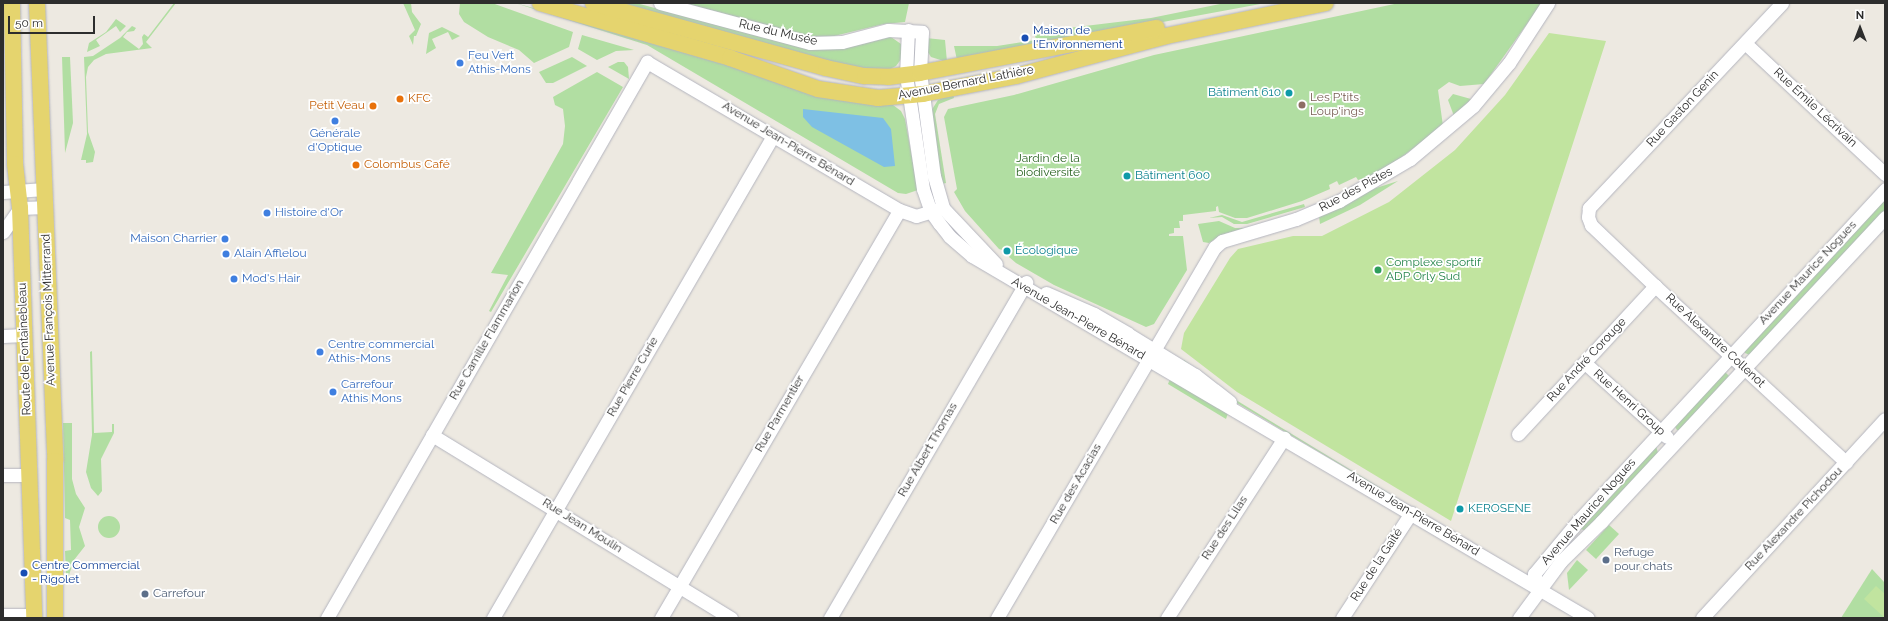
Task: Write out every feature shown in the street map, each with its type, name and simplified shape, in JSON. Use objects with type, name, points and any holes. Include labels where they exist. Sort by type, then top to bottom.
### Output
[{"type":"main road","name":"Route de Fontainebleau","points":[[12,3],[13,81],[10,191],[20,208],[34,616]]},
{"type":"main road","name":"Avenue François Mitterrand","points":[[37,3],[55,461],[55,618]]},
{"type":"main road","name":"Avenue Bernard Lathière","points":[[540,3],[723,56],[818,89],[863,98],[915,95],[1016,76],[1166,36],[1326,3]]},
{"type":"main road","name":"Avenue Bernard Lathière","points":[[593,3],[848,73],[913,74],[1282,3]]},
{"type":"street","name":"Rue du Musée","points":[[660,3],[810,43],[842,42],[888,30],[922,32],[913,74]]},
{"type":"street","name":"Rue des Pistes","points":[[1151,355],[1207,258],[1222,241],[1296,219],[1332,204],[1376,182],[1410,159],[1473,106],[1509,63],[1548,3]]},
{"type":"street","name":"Rue Gaston Genin","points":[[1588,217],[1589,208],[1746,43],[1782,3]]},
{"type":"street","points":[[908,30],[913,74]]},
{"type":"street","name":"Rue Émile Lécrivain","points":[[1746,43],[1885,174]]},
{"type":"street","name":"Avenue Jean-Pierre Bénard","points":[[647,62],[899,210],[916,216],[937,210]]},
{"type":"street","name":"Rue Camille Flammarion","points":[[327,618],[647,62]]},
{"type":"street","name":"Avenue Jean-Pierre Bénard","points":[[913,74],[922,185],[937,210],[949,236],[972,256],[1151,355],[1225,406],[1238,411],[1588,618]]},
{"type":"street","name":"Rue Pierre Curie","points":[[493,618],[774,136]]},
{"type":"street","points":[[10,191],[44,188]]},
{"type":"street","name":"Avenue Maurice Nogues","points":[[1539,588],[1534,574],[1578,521],[1885,190]]},
{"type":"street","points":[[3,232],[20,208],[45,208]]},
{"type":"street","name":"Rue Parmentier","points":[[661,618],[899,210]]},
{"type":"street","name":"Rue Alexandre Collenot","points":[[1588,217],[1591,225],[1655,286],[1846,462]]},
{"type":"street","name":"Avenue Maurice Nogues","points":[[1539,588],[1561,561],[1601,522],[1885,217]]},
{"type":"street","name":"Rue Albert Thomas","points":[[830,618],[1024,284]]},
{"type":"street","name":"Rue André Corouge","points":[[1518,434],[1655,286]]},
{"type":"street","points":[[3,336],[24,335]]},
{"type":"street","name":"Rue des Acacias","points":[[997,618],[1151,355]]},
{"type":"street","name":"Rue Henri Group","points":[[1585,363],[1674,444]]},
{"type":"street","name":"Rue Alexandre Pichodou","points":[[1702,618],[1885,419]]},
{"type":"street","name":"Rue Jean Moulin","points":[[432,435],[731,618]]},
{"type":"street","name":"Rue des Lilas","points":[[1167,618],[1284,438]]},
{"type":"street","points":[[3,475],[29,475]]},
{"type":"street","name":"Rue de la Gaîté","points":[[1342,618],[1411,513]]},
{"type":"street","points":[[1519,618],[1539,588]]},
{"type":"street","points":[[3,615],[34,616]]},
{"type":"green space","points":[[174,3],[176,3],[146,42],[152,48],[106,54],[94,60],[88,67],[86,77],[88,132],[95,152],[93,162],[86,163],[86,160],[81,160],[87,134],[84,57],[93,56],[120,38],[132,26],[136,28],[134,31],[127,32],[123,37],[139,49],[143,44],[142,37],[144,34],[148,37]]},
{"type":"green space","points":[[403,3],[411,3],[412,12],[421,24],[416,36],[414,36],[413,45],[409,36],[415,30]]},
{"type":"green space","points":[[460,3],[492,3],[573,32],[569,47],[534,63],[519,50],[488,37],[464,22],[459,14]]},
{"type":"green space","points":[[515,3],[893,105],[901,111],[905,119],[918,190],[906,194],[898,193],[647,45]]},
{"type":"green space","points":[[614,3],[636,3],[808,49],[841,49],[891,37],[901,44],[902,58],[896,66],[888,70],[859,70]]},
{"type":"green space","points":[[684,3],[909,3],[905,22],[884,24],[830,37],[808,36]]},
{"type":"green space","points":[[1225,3],[1266,3],[957,60],[954,46],[997,46],[1036,40],[1035,35],[1060,29],[1151,18]]},
{"type":"green space","name":"Jardin de la biodiversité","points":[[1399,3],[1542,3],[1484,84],[1460,86],[1449,82],[1438,90],[1443,126],[1379,174],[1358,180],[1356,177],[1339,185],[1337,181],[1329,185],[1330,189],[1302,201],[1247,218],[1235,218],[1219,212],[1218,206],[1216,207],[1216,211],[1183,215],[1183,221],[1179,221],[1180,228],[1174,228],[1174,233],[1169,234],[1169,236],[1183,236],[1187,270],[1154,324],[1146,327],[1054,285],[1016,263],[1009,257],[1012,251],[1004,247],[1002,250],[999,249],[965,211],[954,192],[957,189],[944,117],[948,109],[1014,95],[1154,55]]},
{"type":"green space","points":[[116,19],[126,26],[120,32],[116,26],[96,40],[100,46],[87,52],[89,43],[106,32]]},
{"type":"green space","points":[[442,27],[460,36],[452,40],[448,32],[432,39],[436,48],[426,54],[429,33]]},
{"type":"green space","name":"Complexe sportif ADP Orly Sud","points":[[1549,33],[1606,41],[1451,521],[1237,392],[1181,349],[1184,333],[1230,258],[1238,249],[1293,236],[1322,236],[1389,202],[1455,150],[1505,95]]},
{"type":"green space","points":[[582,35],[634,50],[616,51],[597,60],[578,49]]},
{"type":"green space","points":[[926,38],[945,40],[947,62],[931,57],[926,49]]},
{"type":"green space","points":[[62,57],[70,57],[73,123],[65,153]]},
{"type":"green space","points":[[572,57],[587,66],[553,83],[546,83],[539,72]]},
{"type":"green space","points":[[618,62],[624,62],[628,67],[629,79],[608,67]]},
{"type":"green space","points":[[597,72],[623,87],[491,312],[489,311],[508,275],[491,273],[563,144],[565,126],[563,109],[555,105],[553,97]]},
{"type":"green space","points":[[953,94],[954,98],[939,104],[935,114],[946,183],[942,184],[931,111],[938,100]]},
{"type":"green space","points":[[1453,94],[1471,99],[1454,116],[1448,100]]},
{"type":"green space","points":[[1398,181],[1360,205],[1320,224],[1319,216],[1376,188]]},
{"type":"green space","points":[[1885,197],[1885,211],[1750,355],[1745,353],[1744,349]]},
{"type":"green space","points":[[1304,204],[1305,207],[1247,224],[1234,224],[1222,217],[1209,218],[1222,215],[1242,222]]},
{"type":"green space","points":[[1219,221],[1235,228],[1246,228],[1221,235],[1209,243],[1203,242],[1198,224]]},
{"type":"green space","points":[[92,351],[94,433],[112,432],[112,424],[114,424],[114,433],[101,459],[102,491],[98,496],[91,488],[86,472],[92,435],[90,352]]},
{"type":"green space","points":[[1184,360],[1236,400],[1420,512],[1232,400],[1182,363]]},
{"type":"green space","points":[[1725,372],[1729,376],[1680,430],[1677,430],[1674,425]]},
{"type":"green space","points":[[1170,379],[1228,413],[1226,419],[1168,384]]},
{"type":"green space","points":[[63,423],[72,423],[72,479],[76,494],[85,508],[79,527],[85,546],[74,560],[68,578],[66,578],[65,551],[71,550],[70,520],[65,518]]},
{"type":"green space","points":[[1656,446],[1658,453],[1586,531],[1581,529]]},
{"type":"green space","points":[[109,516],[113,517],[119,523],[119,531],[113,537],[109,538],[105,537],[99,531],[98,527],[99,523],[105,517]]},
{"type":"green space","points":[[1609,525],[1619,534],[1596,559],[1586,550]]},
{"type":"green space","points":[[1577,560],[1588,570],[1569,590],[1567,573]]},
{"type":"green space","points":[[1872,569],[1885,583],[1885,618],[1841,618]]},
{"type":"green space","points":[[1876,586],[1885,594],[1885,618],[1864,599]]},
{"type":"water","points":[[803,109],[883,118],[891,129],[895,166],[884,167],[812,127],[803,117]]},
{"type":"place","name":"Maison de l'Environnement","points":[[1025,38]]},
{"type":"place","name":"Feu Vert Athis-Mons","points":[[460,63]]},
{"type":"place","name":"Bâtiment 610","points":[[1289,93]]},
{"type":"place","name":"KFC","points":[[400,99]]},
{"type":"place","name":"Les P'tits Loup'ings","points":[[1302,105]]},
{"type":"place","name":"Petit Veau","points":[[373,106]]},
{"type":"place","name":"Générale d'Optique","points":[[335,121]]},
{"type":"place","name":"Colombus Café","points":[[356,165]]},
{"type":"place","name":"Bâtiment 600","points":[[1127,176]]},
{"type":"place","name":"Histoire d'Or","points":[[267,213]]},
{"type":"place","name":"Maison Charrier","points":[[225,239]]},
{"type":"place","name":"Écologique","points":[[1007,251]]},
{"type":"place","name":"Alain Afflelou","points":[[226,254]]},
{"type":"place","name":"Complexe sportif ADP Orly Sud","points":[[1378,270]]},
{"type":"place","name":"Mod's Hair","points":[[234,279]]},
{"type":"place","name":"Centre commercial Athis-Mons","points":[[320,352]]},
{"type":"place","name":"Carrefour Athis Mons","points":[[333,392]]},
{"type":"place","name":"KEROSENE","points":[[1460,509]]},
{"type":"place","name":"Refuge pour chats","points":[[1606,560]]},
{"type":"place","name":"Centre Commercial - Rigolet","points":[[24,573]]},
{"type":"place","name":"Carrefour","points":[[145,594]]}]
